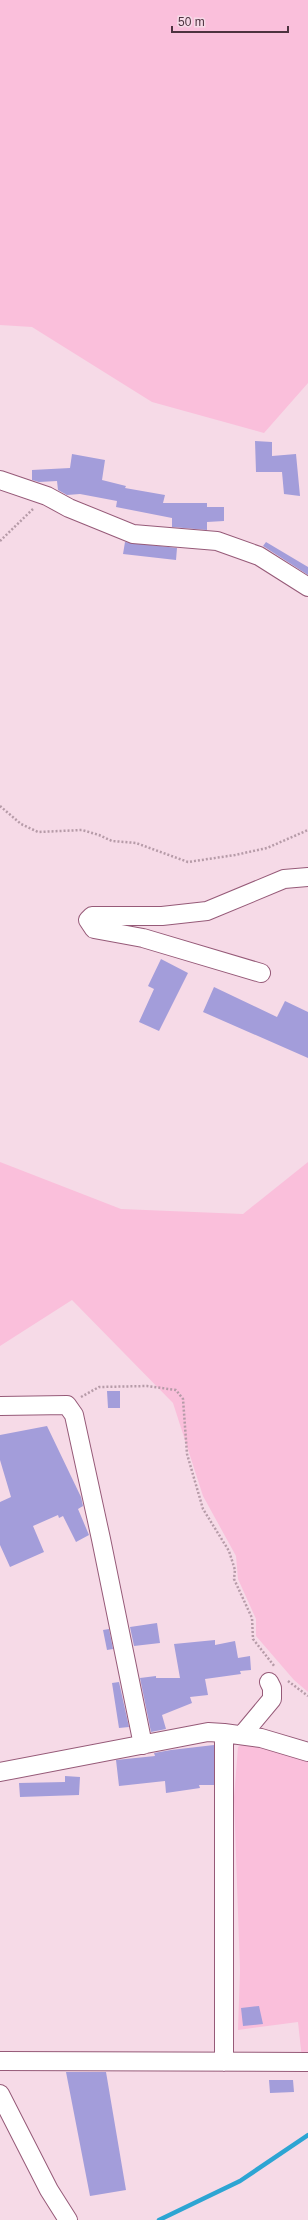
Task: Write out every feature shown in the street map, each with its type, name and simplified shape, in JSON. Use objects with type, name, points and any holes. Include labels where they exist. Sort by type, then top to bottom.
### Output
[{"type":"street","points":[[0,480],[47,496],[69,508],[133,534],[218,541],[259,556],[308,587]]},
{"type":"street","points":[[261,973],[143,938],[94,929],[88,920],[92,916],[162,916],[207,911],[284,879],[308,877]]},
{"type":"street","points":[[0,1406],[43,1404],[67,1405],[74,1414],[143,1745]]},
{"type":"street","points":[[242,1735],[272,1699],[272,1688],[277,1676]]},
{"type":"street","points":[[0,1772],[208,1732],[261,1738],[308,1752]]},
{"type":"street","points":[[224,1733],[224,2062]]},
{"type":"street","points":[[0,2061],[308,2062]]},
{"type":"street","points":[[0,2094],[49,2190],[68,2220]]},
{"type":"path","points":[[0,540],[47,496]]},
{"type":"path","points":[[0,806],[21,824],[38,832],[82,830],[99,835],[112,842],[136,843],[188,862],[235,855],[267,848],[308,830]]},
{"type":"path","points":[[70,1407],[85,1394],[99,1387],[165,1387],[176,1390],[183,1399],[186,1454],[203,1509],[229,1551],[235,1570],[234,1579],[252,1618],[253,1639],[277,1676],[308,1696]]},
{"type":"shaded area","points":[[0,0],[308,0],[308,383],[264,433],[152,402],[32,327],[0,325]]},
{"type":"shaded area","points":[[0,1162],[121,1209],[243,1214],[308,1162],[308,1692],[294,1680],[256,1636],[256,1619],[238,1579],[236,1556],[203,1496],[173,1403],[72,1300],[0,1346]]},
{"type":"shaded area","points":[[244,1743],[308,1759],[308,2059],[302,2059],[298,2022],[238,2030],[240,1970],[234,1798],[238,1747]]},
{"type":"building","points":[[255,441],[272,442],[272,456],[296,454],[300,496],[284,494],[282,472],[256,472]]},
{"type":"building","points":[[72,454],[105,460],[102,480],[126,486],[125,488],[165,495],[163,503],[207,503],[207,507],[224,507],[224,521],[207,522],[207,530],[172,527],[172,518],[116,507],[117,501],[80,494],[67,495],[58,490],[57,481],[39,482],[32,480],[32,470],[70,468]]},
{"type":"building","points":[[125,542],[177,548],[176,560],[123,554]]},
{"type":"building","points":[[266,542],[308,567],[308,575],[263,546]]},
{"type":"building","points":[[161,959],[188,973],[159,1031],[139,1022],[154,989],[148,986]]},
{"type":"building","points":[[214,987],[277,1017],[285,1001],[308,1012],[308,1058],[203,1012]]},
{"type":"building","points":[[107,1391],[120,1391],[120,1408],[108,1408]]},
{"type":"building","points":[[47,1426],[81,1497],[83,1506],[78,1509],[89,1535],[76,1542],[63,1516],[59,1518],[58,1515],[33,1526],[44,1552],[10,1567],[0,1545],[0,1502],[11,1497],[0,1460],[0,1435]]},
{"type":"building","points":[[157,1623],[160,1643],[134,1646],[130,1627]]},
{"type":"building","points":[[109,1629],[113,1649],[107,1650],[103,1630]]},
{"type":"building","points":[[215,1640],[215,1645],[235,1641],[238,1658],[250,1656],[251,1670],[240,1671],[241,1674],[205,1679],[208,1695],[190,1697],[192,1703],[162,1715],[166,1729],[151,1732],[140,1678],[156,1676],[156,1678],[180,1678],[174,1644]]},
{"type":"building","points":[[119,1682],[129,1727],[119,1728],[112,1683]]},
{"type":"building","points":[[214,1745],[214,1785],[199,1785],[200,1788],[166,1793],[165,1781],[119,1786],[116,1760],[155,1756],[154,1753]]},
{"type":"building","points":[[65,1776],[80,1777],[79,1795],[20,1797],[19,1783],[65,1782]]},
{"type":"building","points":[[259,2006],[263,2024],[243,2026],[241,2008]]},
{"type":"building","points":[[66,2072],[106,2072],[126,2190],[90,2196]]},
{"type":"building","points":[[269,2080],[293,2080],[294,2092],[270,2093]]},
{"type":"waterway","points":[[159,2220],[240,2181],[308,2135]]}]
